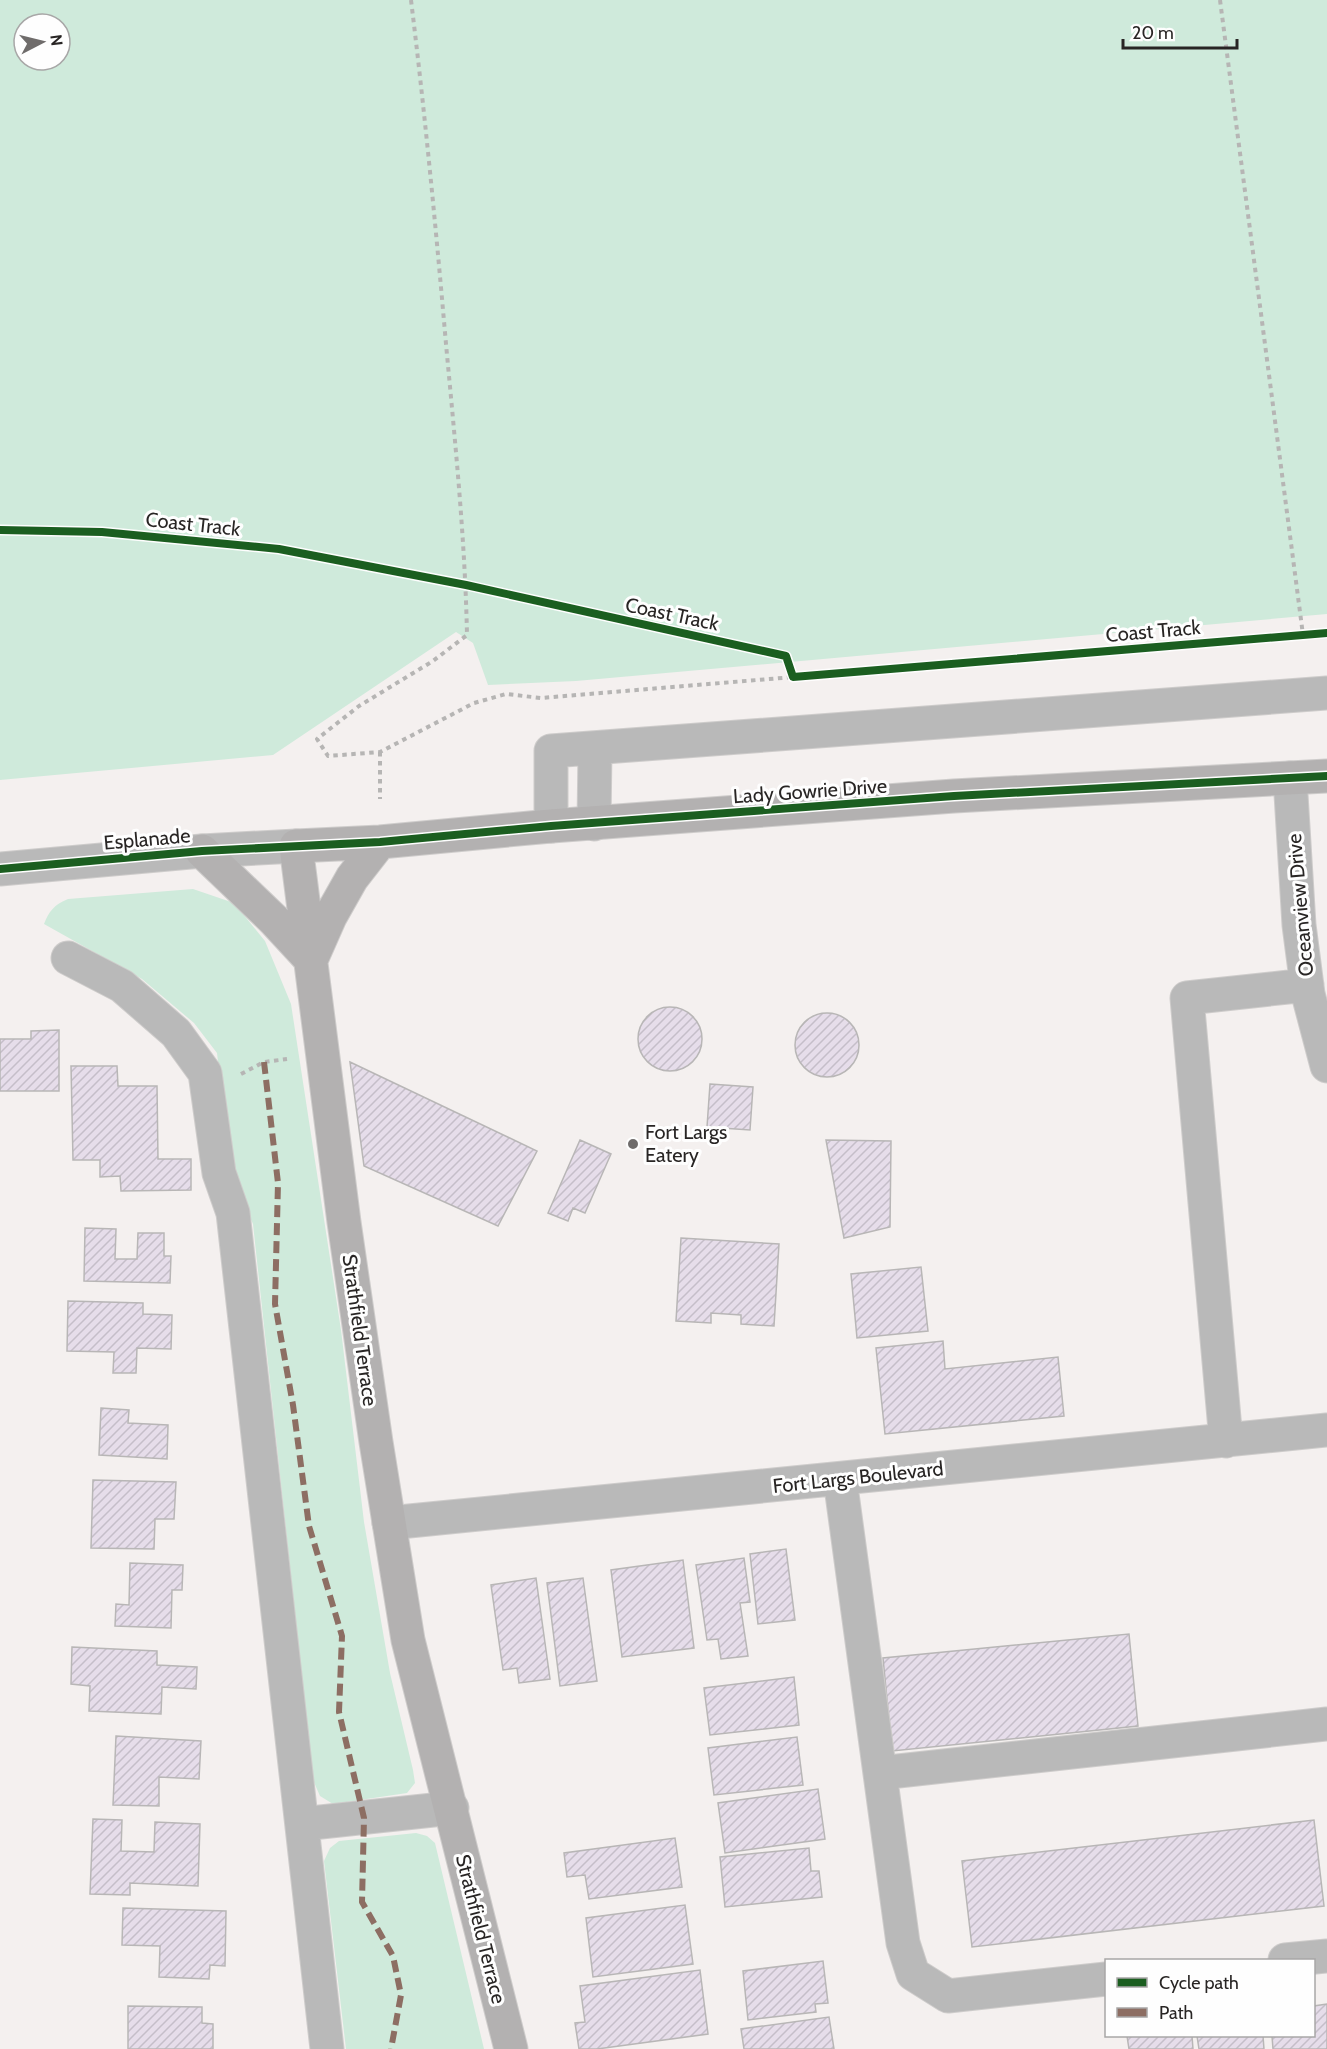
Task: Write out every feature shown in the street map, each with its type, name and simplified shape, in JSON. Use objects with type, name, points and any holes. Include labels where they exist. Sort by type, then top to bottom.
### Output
[{"type":"main road","name":"Lady Gowrie Drive","points":[[296,846],[380,842],[550,826],[954,796],[1327,776]]},
{"type":"main road","points":[[202,851],[274,920],[311,960],[330,916],[352,878],[380,842]]},
{"type":"main road","name":"Strathfield Terrace","points":[[296,846],[344,1222],[408,1640],[511,2049]]},
{"type":"street","points":[[550,826],[551,751],[1327,693]]},
{"type":"street","points":[[594,824],[595,749]]},
{"type":"street","name":"Oceanview Drive","points":[[1290,778],[1299,925],[1307,985],[1327,1066]]},
{"type":"street","name":"Esplanade","points":[[0,869],[202,851],[296,846]]},
{"type":"street","points":[[68,958],[122,986],[176,1034],[205,1073],[219,1173],[232,1212],[327,2049]]},
{"type":"street","points":[[1226,1441],[1187,998],[1307,985]]},
{"type":"street","name":"Fort Largs Boulevard","points":[[389,1522],[1327,1430]]},
{"type":"street","points":[[840,1479],[903,1943],[913,1974],[948,1996],[1105,1979]]},
{"type":"street","points":[[880,1773],[1327,1725]]},
{"type":"street","points":[[302,1824],[452,1808]]},
{"type":"street","points":[[1296,1959],[1327,1956]]},
{"type":"path","points":[[411,0],[424,106],[466,585],[467,635],[433,661],[359,706],[318,739],[328,756],[380,752],[474,703],[506,694],[541,698],[805,676]]},
{"type":"path","points":[[1220,0],[1307,635],[1291,636]]},
{"type":"path","points":[[454,583],[477,588]]},
{"type":"path","points":[[790,666],[794,677]]},
{"type":"path","points":[[380,752],[380,799]]},
{"type":"path","points":[[237,1076],[264,1062],[295,1058]]},
{"type":"green space","points":[[0,0],[1327,0],[1327,614],[576,681],[488,685],[473,643],[456,632],[273,755],[0,780]]},
{"type":"green space","points":[[193,889],[234,903],[265,941],[291,1004],[341,1330],[364,1522],[390,1673],[415,1783],[407,1793],[333,1804],[320,1796],[313,1780],[253,1224],[236,1186],[226,1133],[217,1053],[194,1023],[142,979],[44,924],[53,909],[68,899]]},
{"type":"green space","points":[[416,1833],[427,1836],[435,1843],[484,2049],[346,2049],[324,1861],[330,1848],[339,1841]]},
{"type":"building","points":[[670,1007],[688,1013],[696,1021],[702,1039],[696,1057],[688,1065],[670,1071],[652,1065],[644,1057],[638,1039],[644,1021],[652,1013]]},
{"type":"building","points":[[827,1013],[845,1019],[853,1027],[859,1045],[853,1063],[845,1071],[827,1077],[809,1071],[801,1063],[795,1045],[801,1027],[809,1019]]},
{"type":"building","points":[[59,1030],[59,1091],[0,1091],[0,1039],[31,1039],[31,1031]]},
{"type":"building","points":[[350,1062],[537,1151],[498,1226],[364,1166]]},
{"type":"building","points":[[71,1066],[117,1066],[118,1086],[157,1086],[158,1159],[191,1159],[191,1190],[121,1191],[120,1176],[100,1177],[100,1160],[73,1160]]},
{"type":"building","points":[[710,1084],[753,1087],[750,1130],[707,1127]]},
{"type":"building","points":[[580,1140],[611,1154],[585,1213],[573,1208],[568,1221],[548,1213]]},
{"type":"building","points":[[826,1140],[891,1141],[890,1227],[844,1238]]},
{"type":"building","points":[[85,1228],[116,1229],[115,1259],[137,1259],[138,1233],[164,1233],[164,1256],[171,1256],[170,1283],[84,1281]]},
{"type":"building","points":[[681,1238],[779,1244],[774,1326],[741,1324],[741,1315],[711,1313],[711,1323],[676,1321]]},
{"type":"building","points":[[921,1267],[928,1331],[857,1338],[851,1274]]},
{"type":"building","points":[[68,1301],[143,1303],[143,1314],[172,1315],[171,1349],[137,1348],[136,1373],[113,1373],[114,1352],[67,1351]]},
{"type":"building","points":[[943,1341],[945,1369],[1058,1357],[1064,1416],[885,1434],[876,1348]]},
{"type":"building","points":[[101,1408],[129,1410],[128,1423],[168,1425],[167,1459],[99,1455]]},
{"type":"building","points":[[93,1480],[176,1482],[174,1519],[155,1519],[154,1549],[91,1548]]},
{"type":"building","points":[[786,1549],[795,1620],[758,1624],[750,1554]]},
{"type":"building","points":[[744,1558],[750,1602],[740,1603],[748,1656],[721,1659],[718,1639],[707,1640],[696,1565]]},
{"type":"building","points":[[683,1560],[694,1648],[622,1657],[611,1570]]},
{"type":"building","points":[[130,1563],[183,1565],[182,1590],[172,1590],[171,1628],[115,1626],[116,1604],[129,1605]]},
{"type":"building","points":[[536,1578],[550,1679],[519,1683],[517,1668],[503,1670],[491,1585]]},
{"type":"building","points":[[583,1578],[597,1681],[560,1686],[547,1583]]},
{"type":"building","points":[[1129,1634],[1138,1726],[892,1751],[883,1658]]},
{"type":"building","points":[[72,1647],[157,1651],[157,1665],[197,1667],[196,1689],[162,1687],[161,1714],[89,1711],[90,1686],[71,1684]]},
{"type":"building","points":[[794,1677],[799,1725],[710,1735],[704,1688]]},
{"type":"building","points":[[116,1736],[201,1741],[199,1779],[159,1777],[159,1806],[113,1805]]},
{"type":"building","points":[[797,1737],[803,1785],[714,1795],[708,1748]]},
{"type":"building","points":[[818,1789],[825,1839],[725,1853],[718,1803]]},
{"type":"building","points":[[93,1819],[122,1820],[121,1851],[154,1852],[155,1822],[200,1824],[198,1886],[130,1883],[130,1895],[90,1894]]},
{"type":"building","points":[[1314,1820],[1324,1906],[972,1947],[962,1861]]},
{"type":"building","points":[[675,1838],[682,1887],[589,1899],[585,1875],[567,1877],[564,1853]]},
{"type":"building","points":[[809,1848],[811,1871],[819,1871],[822,1897],[725,1907],[720,1857]]},
{"type":"building","points":[[685,1905],[693,1964],[593,1977],[586,1918]]},
{"type":"building","points":[[123,1908],[226,1911],[225,1966],[210,1965],[209,1979],[159,1977],[160,1946],[122,1945]]},
{"type":"building","points":[[823,1961],[828,2003],[815,2004],[816,2012],[748,2020],[743,1971]]},
{"type":"building","points":[[700,1970],[708,2034],[597,2049],[579,2049],[575,2023],[585,2022],[580,1986]]},
{"type":"building","points":[[1327,2004],[1327,2049],[1273,2049],[1272,2037],[1315,2037],[1315,2006]]},
{"type":"building","points":[[128,2006],[202,2007],[202,2023],[213,2024],[213,2049],[128,2049]]},
{"type":"building","points":[[829,2017],[834,2049],[744,2049],[741,2029]]},
{"type":"building","points":[[1127,2037],[1192,2037],[1193,2049],[1129,2049]]},
{"type":"building","points":[[1197,2037],[1263,2037],[1264,2049],[1199,2049]]},
{"type":"marked path","points":[[264,1062],[278,1183],[275,1304],[293,1405],[309,1526],[342,1636],[339,1712],[364,1818],[362,1902],[393,1956],[401,1995],[391,2049]]},
{"type":"cycle path","name":"Coast Track","points":[[0,530],[102,532],[279,549],[466,585],[786,656],[793,677],[1327,633]]},
{"type":"cycle path","points":[[0,869],[202,851],[380,842],[551,826],[954,796],[1327,776]]},
{"type":"place","name":"Fort Largs Eatery","points":[[633,1144]]}]
